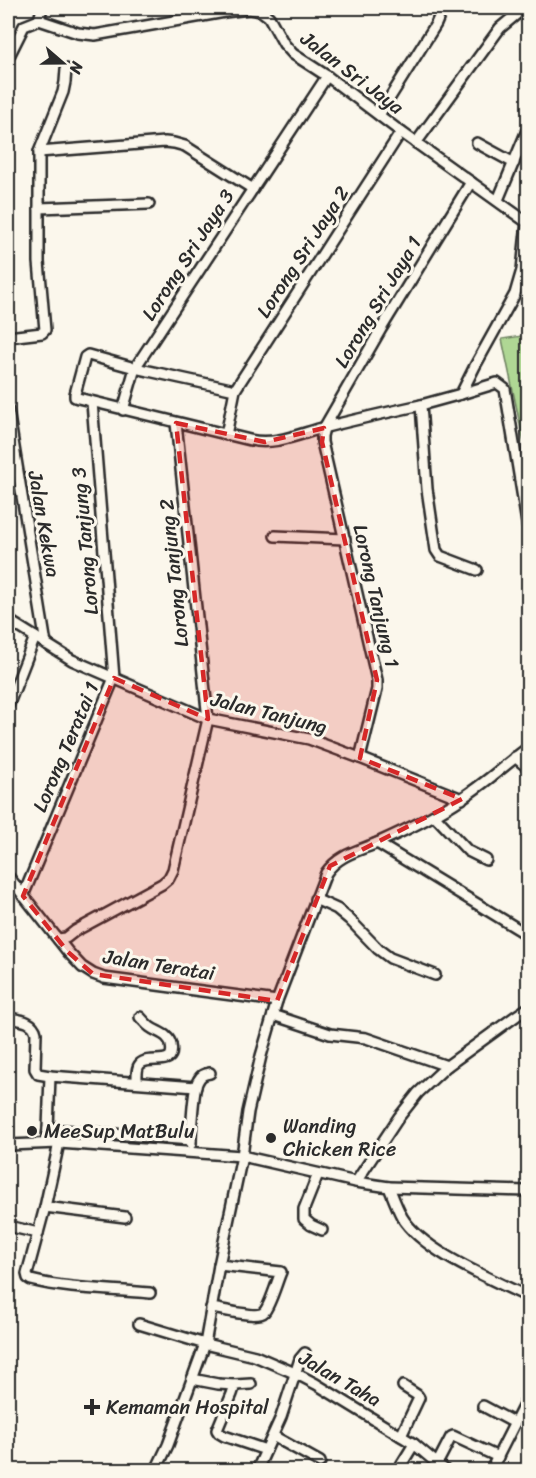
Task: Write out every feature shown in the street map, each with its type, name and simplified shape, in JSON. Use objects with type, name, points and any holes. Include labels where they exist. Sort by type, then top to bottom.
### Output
[{"type":"street","points":[[8,58],[22,29],[27,24],[39,20],[42,8]]},
{"type":"street","points":[[379,116],[436,24],[440,8]]},
{"type":"street","points":[[416,143],[500,28],[524,8],[528,23]]},
{"type":"street","name":"Jalan Sri Jaya","points":[[39,20],[78,33],[95,35],[225,12],[255,9],[265,14],[289,50],[528,222]]},
{"type":"street","points":[[8,337],[42,333],[45,330],[39,276],[39,152],[63,92],[66,69]]},
{"type":"street","name":"Lorong Sri Jaya 3","points":[[123,410],[135,368],[327,76]]},
{"type":"street","points":[[498,200],[528,128]]},
{"type":"street","name":"Lorong Sri Jaya 2","points":[[236,390],[401,132]]},
{"type":"street","points":[[39,152],[174,142],[185,146],[253,189]]},
{"type":"street","points":[[477,143],[514,162]]},
{"type":"street","name":"Lorong Sri Jaya 1","points":[[322,442],[324,428],[381,329],[471,182]]},
{"type":"street","points":[[39,208],[149,204]]},
{"type":"street","points":[[461,394],[515,294],[522,270],[528,222]]},
{"type":"street","points":[[226,435],[236,390],[135,368],[88,355],[85,357],[75,397],[123,410],[226,435],[257,442],[271,442],[421,405],[496,383],[504,387],[528,529]]},
{"type":"street","name":"Lorong Tanjung 3","points":[[92,402],[114,678]]},
{"type":"street","points":[[421,405],[436,550],[440,556],[477,570]]},
{"type":"street","name":"Jalan Kekwa","points":[[8,410],[46,644]]},
{"type":"street","name":"Lorong Tanjung 2","points":[[58,939],[66,938],[169,878],[173,870],[208,718],[176,423]]},
{"type":"street","name":"Lorong Tanjung 1","points":[[322,442],[377,680],[377,689],[360,758]]},
{"type":"street","points":[[275,536],[345,539]]},
{"type":"street","name":"Jalan Tanjung","points":[[8,620],[72,660],[208,718],[293,735],[323,744],[462,799]]},
{"type":"street","points":[[8,706],[35,637]]},
{"type":"street","name":"Lorong Teratai 1","points":[[23,896],[114,678]]},
{"type":"street","points":[[156,1470],[168,1445],[205,1344],[242,1156],[248,1112],[273,1015],[322,880],[330,866],[346,855],[377,843],[462,799],[528,748]]},
{"type":"street","points":[[515,758],[528,768]]},
{"type":"street","points":[[434,815],[468,851],[486,860]]},
{"type":"street","points":[[377,843],[528,935]]},
{"type":"street","name":"Jalan Teratai","points":[[8,876],[68,952],[82,967],[93,974],[104,978],[278,1001]]},
{"type":"street","points":[[315,899],[337,909],[390,958],[435,975]]},
{"type":"street","points":[[356,1182],[407,1105],[447,1066],[528,1008]]},
{"type":"street","points":[[273,1015],[330,1034],[366,1038],[447,1066]]},
{"type":"street","points":[[137,1082],[140,1064],[167,1060],[172,1051],[167,1037],[150,1027],[140,1017]]},
{"type":"street","points":[[8,1018],[23,1021],[35,1028],[35,1069],[38,1074],[196,1087]]},
{"type":"street","points":[[190,1152],[196,1087],[201,1077],[210,1073]]},
{"type":"street","points":[[46,1143],[50,1076]]},
{"type":"street","points":[[48,1129],[191,1140]]},
{"type":"street","points":[[59,1143],[27,1274],[28,1278],[64,1287],[150,1293]]},
{"type":"street","points":[[8,1145],[59,1143],[242,1156],[356,1182],[389,1187],[528,1191]]},
{"type":"street","points":[[318,1173],[304,1209],[304,1219],[322,1230]]},
{"type":"street","points":[[389,1187],[403,1219],[426,1242],[461,1264],[528,1297]]},
{"type":"street","points":[[45,1207],[125,1217]]},
{"type":"street","points":[[8,1226],[38,1233]]},
{"type":"street","points":[[212,1308],[247,1314],[263,1314],[281,1272],[219,1264]]},
{"type":"street","name":"Jalan Taha","points":[[139,1324],[255,1356],[297,1374],[414,1444],[441,1467]]},
{"type":"street","points":[[258,1470],[281,1417],[297,1374],[300,1359],[305,1353]]},
{"type":"street","points":[[192,1379],[218,1384],[251,1384]]},
{"type":"street","points":[[235,1385],[218,1432],[266,1450]]},
{"type":"street","points":[[401,1436],[419,1398],[403,1386]]},
{"type":"street","points":[[491,1470],[526,1401]]},
{"type":"street","points":[[483,1406],[515,1423]]},
{"type":"street","points":[[273,1436],[320,1462]]},
{"type":"street","points":[[441,1467],[453,1436],[498,1456]]},
{"type":"street","points":[[398,1470],[414,1444]]},
{"type":"highlighted area","points":[[176,423],[265,442],[324,428],[322,442],[377,680],[360,758],[462,799],[330,866],[277,1001],[93,974],[68,952],[23,896],[114,678],[208,719]]},
{"type":"green space","points":[[528,335],[528,462],[502,339]]},
{"type":"place","name":"MeeSup MatBulu","points":[[32,1131]]},
{"type":"place","name":"Wanding Chicken Rice","points":[[271,1138]]},
{"type":"place","name":"Kemaman Hospital","points":[[92,1407]]}]
